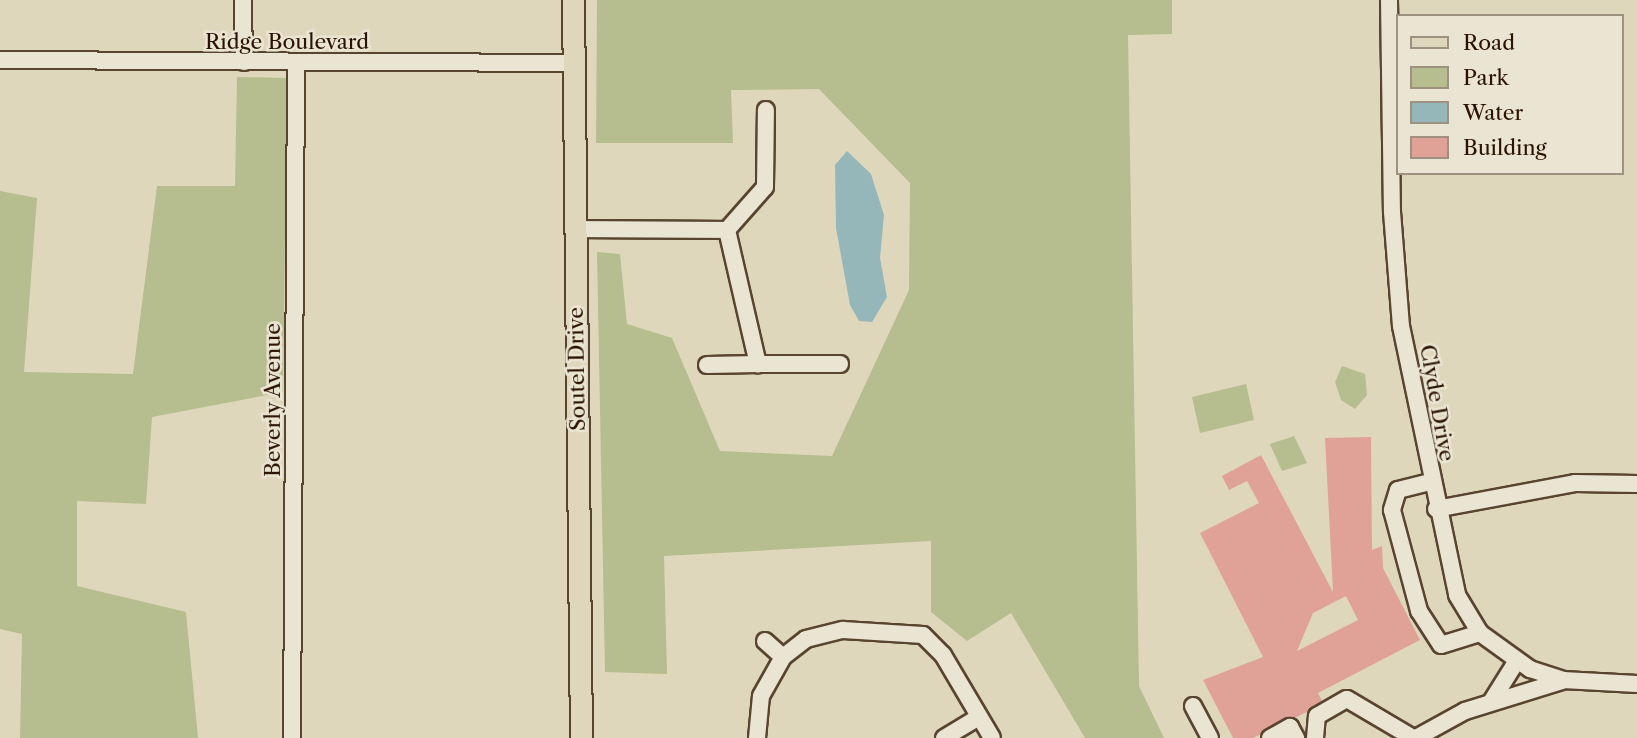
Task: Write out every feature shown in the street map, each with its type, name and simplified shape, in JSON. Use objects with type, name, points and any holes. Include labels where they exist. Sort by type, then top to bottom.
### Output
[{"type":"main road","name":"Soutel Drive","points":[[573,0],[581,738]]},
{"type":"street","points":[[243,0],[244,62]]},
{"type":"street","name":"Clyde Drive","points":[[1388,0],[1395,262],[1430,482],[1457,595],[1480,633],[1516,662],[1563,680],[1637,684]]},
{"type":"street","name":"Ridge Boulevard","points":[[0,60],[574,63]]},
{"type":"street","name":"Beverly Avenue","points":[[292,738],[296,63]]},
{"type":"street","points":[[575,229],[727,230],[765,187],[766,110]]},
{"type":"street","points":[[727,230],[758,364]]},
{"type":"street","points":[[707,365],[840,363]]},
{"type":"street","points":[[1430,482],[1398,490],[1392,510],[1419,611],[1441,645],[1480,633]]},
{"type":"street","points":[[1436,509],[1575,483],[1637,484]]},
{"type":"street","points":[[757,738],[761,696],[783,657],[824,634],[923,635],[943,655],[992,738]]},
{"type":"street","points":[[765,641],[783,657]]},
{"type":"street","points":[[1491,702],[1516,662]]},
{"type":"street","points":[[1315,738],[1317,716],[1347,699],[1414,738],[1491,702],[1563,680]]},
{"type":"street","points":[[1193,706],[1210,738]]},
{"type":"street","points":[[944,738],[979,717]]},
{"type":"street","points":[[1270,738],[1290,727],[1296,738]]},
{"type":"green space","points":[[597,0],[1172,0],[1172,34],[1128,35],[1139,686],[1164,738],[1085,738],[1011,613],[967,641],[931,612],[931,541],[664,556],[667,674],[605,672],[597,252],[620,254],[627,324],[672,338],[720,451],[832,456],[909,290],[910,183],[819,89],[731,90],[733,143],[596,143]]},
{"type":"green space","points":[[237,77],[287,78],[283,392],[152,417],[146,504],[77,501],[77,586],[186,612],[198,738],[20,738],[22,634],[0,629],[0,191],[37,198],[24,372],[133,374],[157,186],[235,186]]},
{"type":"green space","points":[[1342,366],[1365,374],[1367,395],[1355,409],[1341,400],[1335,382]]},
{"type":"green space","points":[[1246,384],[1254,420],[1200,433],[1192,397]]},
{"type":"green space","points":[[1294,436],[1307,463],[1282,471],[1270,444]]},
{"type":"water","points":[[847,151],[871,174],[884,215],[880,258],[887,297],[872,322],[859,321],[850,305],[836,228],[835,165]]},
{"type":"building","points":[[1371,437],[1372,550],[1382,546],[1383,568],[1420,640],[1318,693],[1322,701],[1307,712],[1253,738],[1233,738],[1203,680],[1263,657],[1200,533],[1259,503],[1247,481],[1229,490],[1222,476],[1261,455],[1333,592],[1325,438]],"holes":[[[1346,596],[1358,620],[1297,651],[1313,613]]]}]
